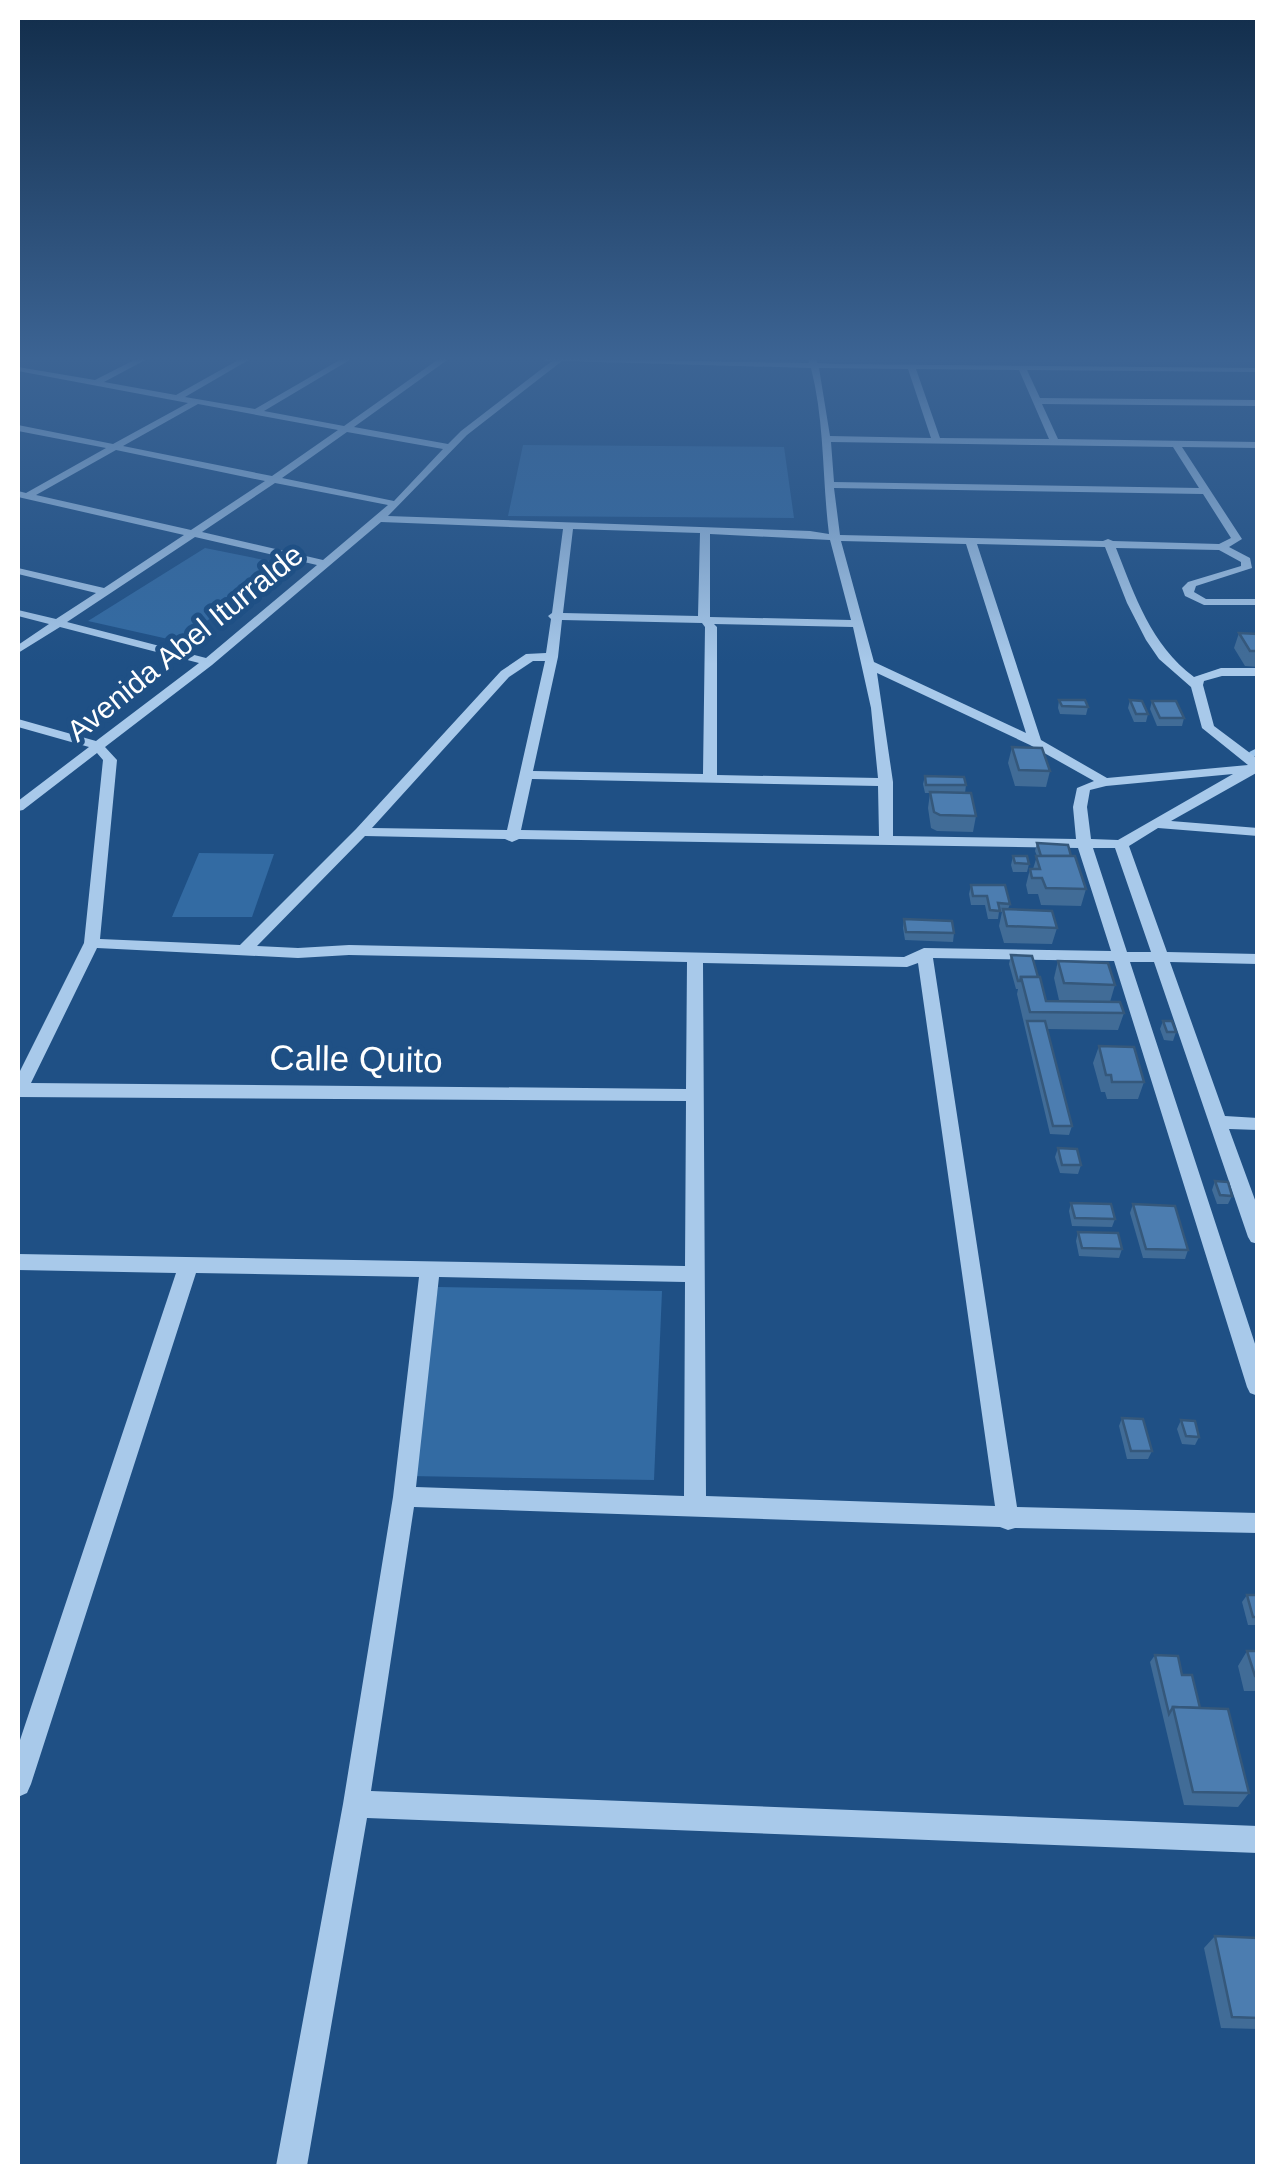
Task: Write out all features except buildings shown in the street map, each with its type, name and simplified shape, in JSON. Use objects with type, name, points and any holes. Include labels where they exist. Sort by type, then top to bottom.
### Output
[{"type":"street","points":[[21,498],[90,460]]},
{"type":"street","points":[[172,460],[396,504]]},
{"type":"street","points":[[18,650],[302,460]]},
{"type":"street","name":"Avenida Abel Iturralde","points":[[18,807],[208,662],[396,504],[440,460]]},
{"type":"street","points":[[828,460],[827,485],[836,538],[868,664],[886,782],[886,839]]},
{"type":"street","points":[[1187,460],[1236,539],[1222,547]]},
{"type":"street","points":[[827,485],[1207,491]]},
{"type":"street","points":[[21,498],[194,532],[324,564]]},
{"type":"street","points":[[378,519],[836,538],[1222,547],[1246,560],[1247,568],[1192,584],[1189,594],[1204,602],[1258,602]]},
{"type":"street","points":[[512,838],[552,657],[554,616],[568,528]]},
{"type":"street","points":[[705,530],[704,620],[711,627],[710,778]]},
{"type":"street","points":[[970,540],[1036,742]]},
{"type":"street","points":[[1108,542],[1124,590],[1158,653],[1166,664],[1197,685]]},
{"type":"street","points":[[18,571],[107,592]]},
{"type":"street","points":[[18,613],[208,662]]},
{"type":"street","points":[[554,616],[855,624]]},
{"type":"street","points":[[246,948],[361,832],[505,674],[530,657],[552,657]]},
{"type":"street","points":[[868,664],[1036,742],[1105,782]]},
{"type":"street","points":[[1258,672],[1212,673],[1199,678],[1197,685],[1208,728],[1258,768]]},
{"type":"street","points":[[18,723],[97,745],[110,760],[92,942],[18,1090]]},
{"type":"street","points":[[1258,768],[1105,782],[1084,788],[1080,807],[1084,843],[1119,958],[1258,1387]]},
{"type":"street","points":[[361,832],[512,838],[1121,844],[1191,807],[1220,785],[1258,768]]},
{"type":"street","points":[[526,775],[886,782]]},
{"type":"street","points":[[1156,824],[1258,832]]},
{"type":"street","points":[[1121,844],[1258,1237]]},
{"type":"street","points":[[92,942],[298,953],[349,950],[908,962],[924,952],[1258,960]]},
{"type":"street","points":[[924,952],[1008,1520]]},
{"type":"street","points":[[695,1504],[696,958]]},
{"type":"street","name":"Calle Quito","points":[[18,1090],[694,1095]]},
{"type":"street","points":[[1220,1122],[1258,1124]]},
{"type":"street","points":[[18,1262],[694,1274]]},
{"type":"street","points":[[18,1784],[189,1264]]},
{"type":"street","points":[[291,2166],[356,1804],[404,1498],[430,1270]]},
{"type":"street","points":[[404,1498],[695,1504],[1008,1520],[1258,1524]]},
{"type":"street","points":[[356,1804],[1258,1840]]},
{"type":"shaded area","points":[[520,460],[786,460],[794,518],[508,516]]},
{"type":"shaded area","points":[[205,548],[289,565],[177,641],[88,621]]},
{"type":"shaded area","points":[[199,853],[274,854],[252,917],[172,917]]},
{"type":"shaded area","points":[[438,1287],[662,1291],[654,1480],[408,1476]]},
{"type":"waterway","points":[[1252,754],[1258,751]]}]
